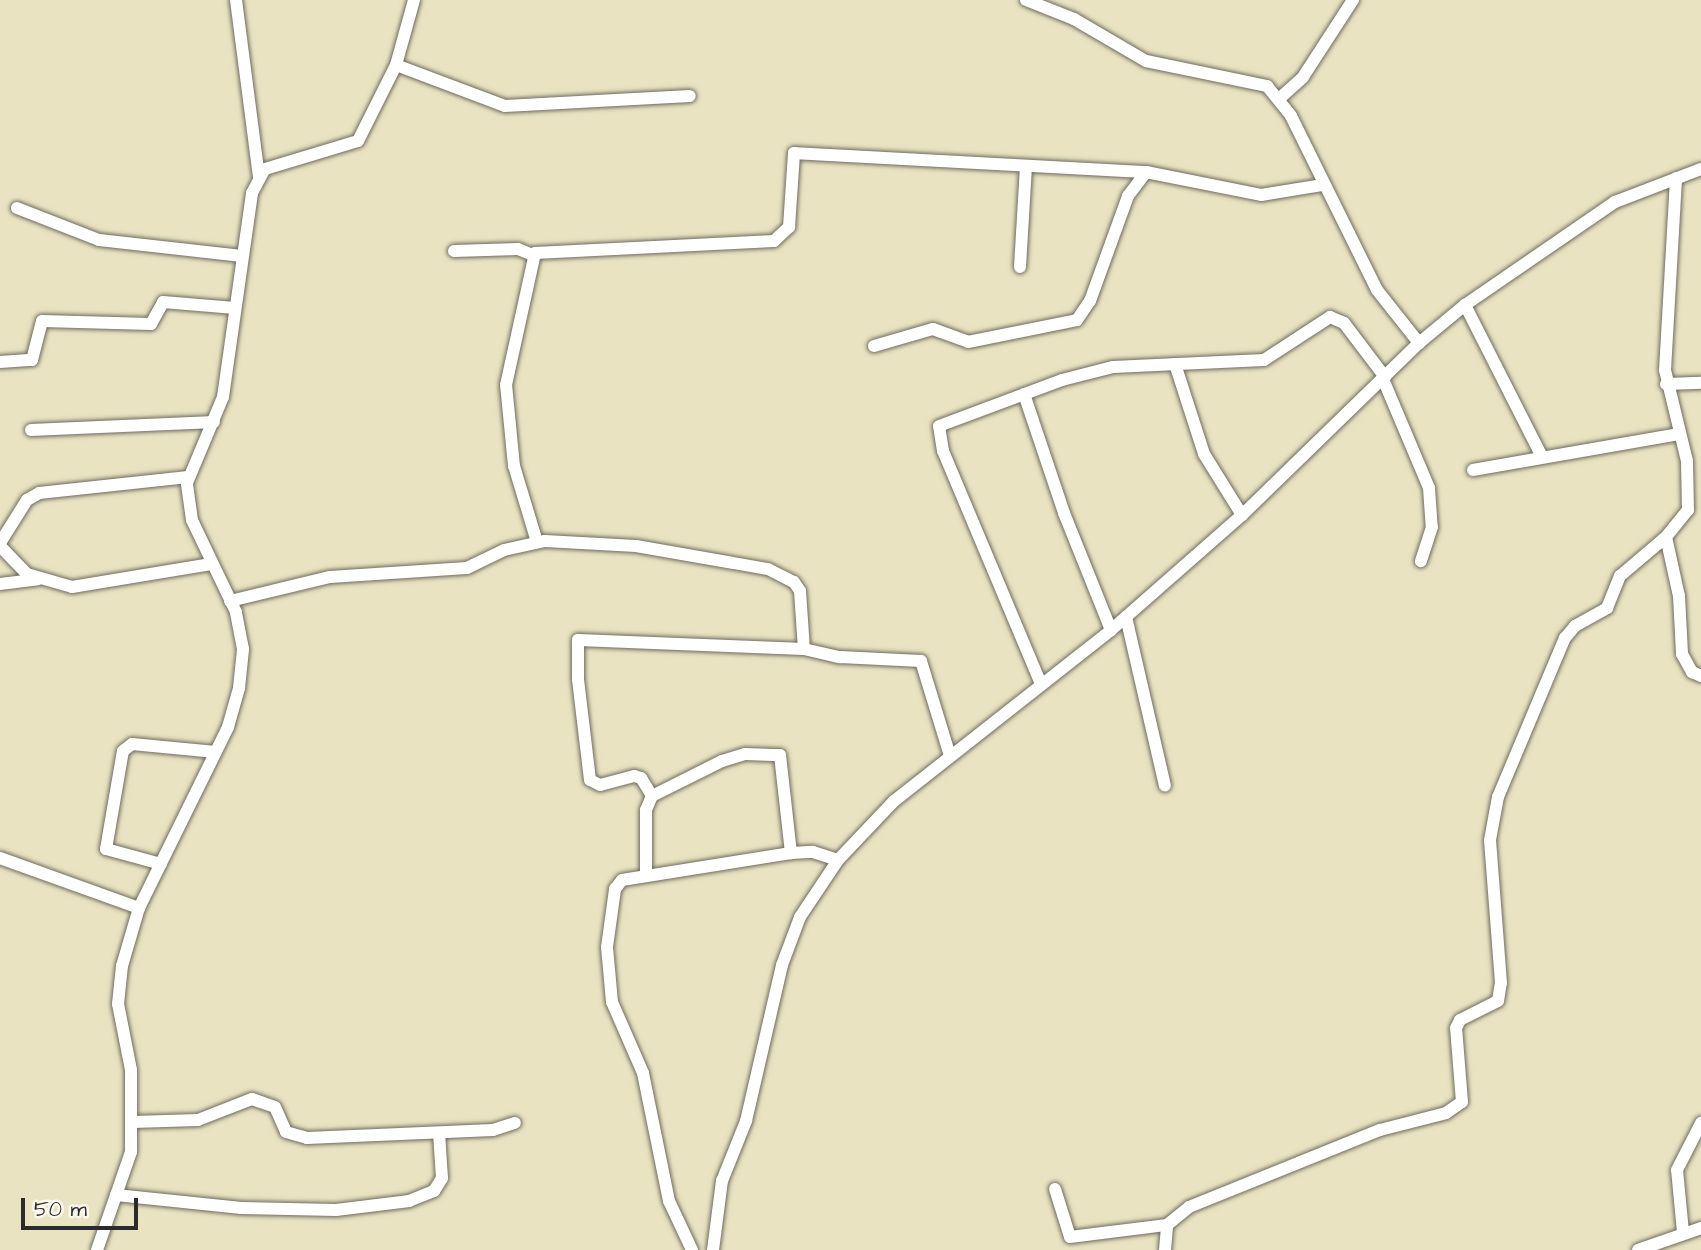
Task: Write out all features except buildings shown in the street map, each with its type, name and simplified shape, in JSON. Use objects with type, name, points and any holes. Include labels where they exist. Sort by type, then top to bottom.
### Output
[{"type":"street","points":[[97,1250],[129,1164],[133,1122],[131,1070],[118,1004],[121,966],[139,908],[216,752],[239,688],[243,649],[230,601],[211,564],[189,507],[188,477],[214,422],[227,377],[242,256],[259,177],[236,0]]},
{"type":"street","points":[[259,177],[277,164],[319,156],[358,141],[396,65],[414,0]]},
{"type":"street","points":[[1026,0],[1074,19],[1146,61],[1246,79],[1267,86],[1280,98],[1377,290],[1419,343]]},
{"type":"street","points":[[1280,98],[1303,77],[1353,0]]},
{"type":"street","points":[[396,65],[505,106],[690,96]]},
{"type":"street","points":[[454,251],[519,249],[533,255],[774,242],[789,226],[794,153],[1146,172],[1261,195],[1324,185]]},
{"type":"street","points":[[1020,267],[1026,166]]},
{"type":"street","points":[[713,1250],[722,1181],[746,1121],[782,965],[800,917],[838,860],[894,800],[1111,630],[1242,515],[1419,343],[1465,305],[1615,202],[1701,169]]},
{"type":"street","points":[[874,346],[933,329],[968,342],[1077,320],[1090,301],[1128,196],[1146,172]]},
{"type":"street","points":[[1055,1189],[1070,1237],[1167,1225],[1189,1207],[1315,1154],[1446,1113],[1462,1102],[1456,1028],[1460,1020],[1498,1001],[1501,983],[1490,840],[1498,797],[1565,638],[1576,626],[1607,608],[1620,576],[1666,537],[1688,510],[1691,496],[1666,384],[1676,178]]},
{"type":"street","points":[[17,208],[99,240],[242,256]]},
{"type":"street","points":[[533,255],[506,386],[514,466],[537,542]]},
{"type":"street","points":[[0,362],[32,360],[42,321],[151,324],[163,302],[235,308]]},
{"type":"street","points":[[1465,305],[1542,457]]},
{"type":"street","points":[[1041,684],[937,429],[954,418],[1024,394],[1113,367],[1264,360],[1330,317],[1344,323],[1384,378],[1429,488],[1432,527],[1421,561]]},
{"type":"street","points":[[1175,364],[1204,454],[1242,515]]},
{"type":"street","points":[[1666,384],[1701,383]]},
{"type":"street","points":[[1024,394],[1064,513],[1111,630]]},
{"type":"street","points":[[31,430],[214,422]]},
{"type":"street","points":[[1473,470],[1679,434]]},
{"type":"street","points":[[188,477],[39,493],[27,500],[0,544],[18,566],[38,579],[72,587],[211,564]]},
{"type":"street","points":[[1666,537],[1679,596],[1682,654],[1692,672],[1701,676]]},
{"type":"street","points":[[230,601],[330,577],[467,568],[504,550],[537,542],[645,547],[784,575],[800,591],[804,649]]},
{"type":"street","points":[[0,584],[38,579]]},
{"type":"street","points":[[1126,617],[1165,786]]},
{"type":"street","points":[[652,796],[641,778],[634,776],[600,785],[590,780],[578,679],[578,640],[804,649],[840,657],[921,661],[950,756]]},
{"type":"street","points":[[161,864],[106,849],[123,751],[132,744],[216,752]]},
{"type":"street","points":[[646,875],[646,810],[652,796],[722,761],[774,751],[785,768],[791,853]]},
{"type":"street","points":[[692,1250],[669,1201],[643,1073],[608,982],[609,908],[615,889],[622,880],[646,875],[791,853],[813,852],[838,860]]},
{"type":"street","points":[[0,858],[139,908]]},
{"type":"street","points":[[133,1122],[198,1120],[253,1099],[275,1107],[286,1132],[307,1138],[493,1130],[515,1123]]},
{"type":"street","points":[[1683,1232],[1677,1170],[1701,1123]]},
{"type":"street","points":[[116,1195],[241,1209],[336,1210],[409,1201],[434,1191],[442,1178],[439,1133]]},
{"type":"street","points":[[1165,1250],[1167,1225]]},
{"type":"street","points":[[1638,1250],[1683,1232],[1701,1228]]}]
